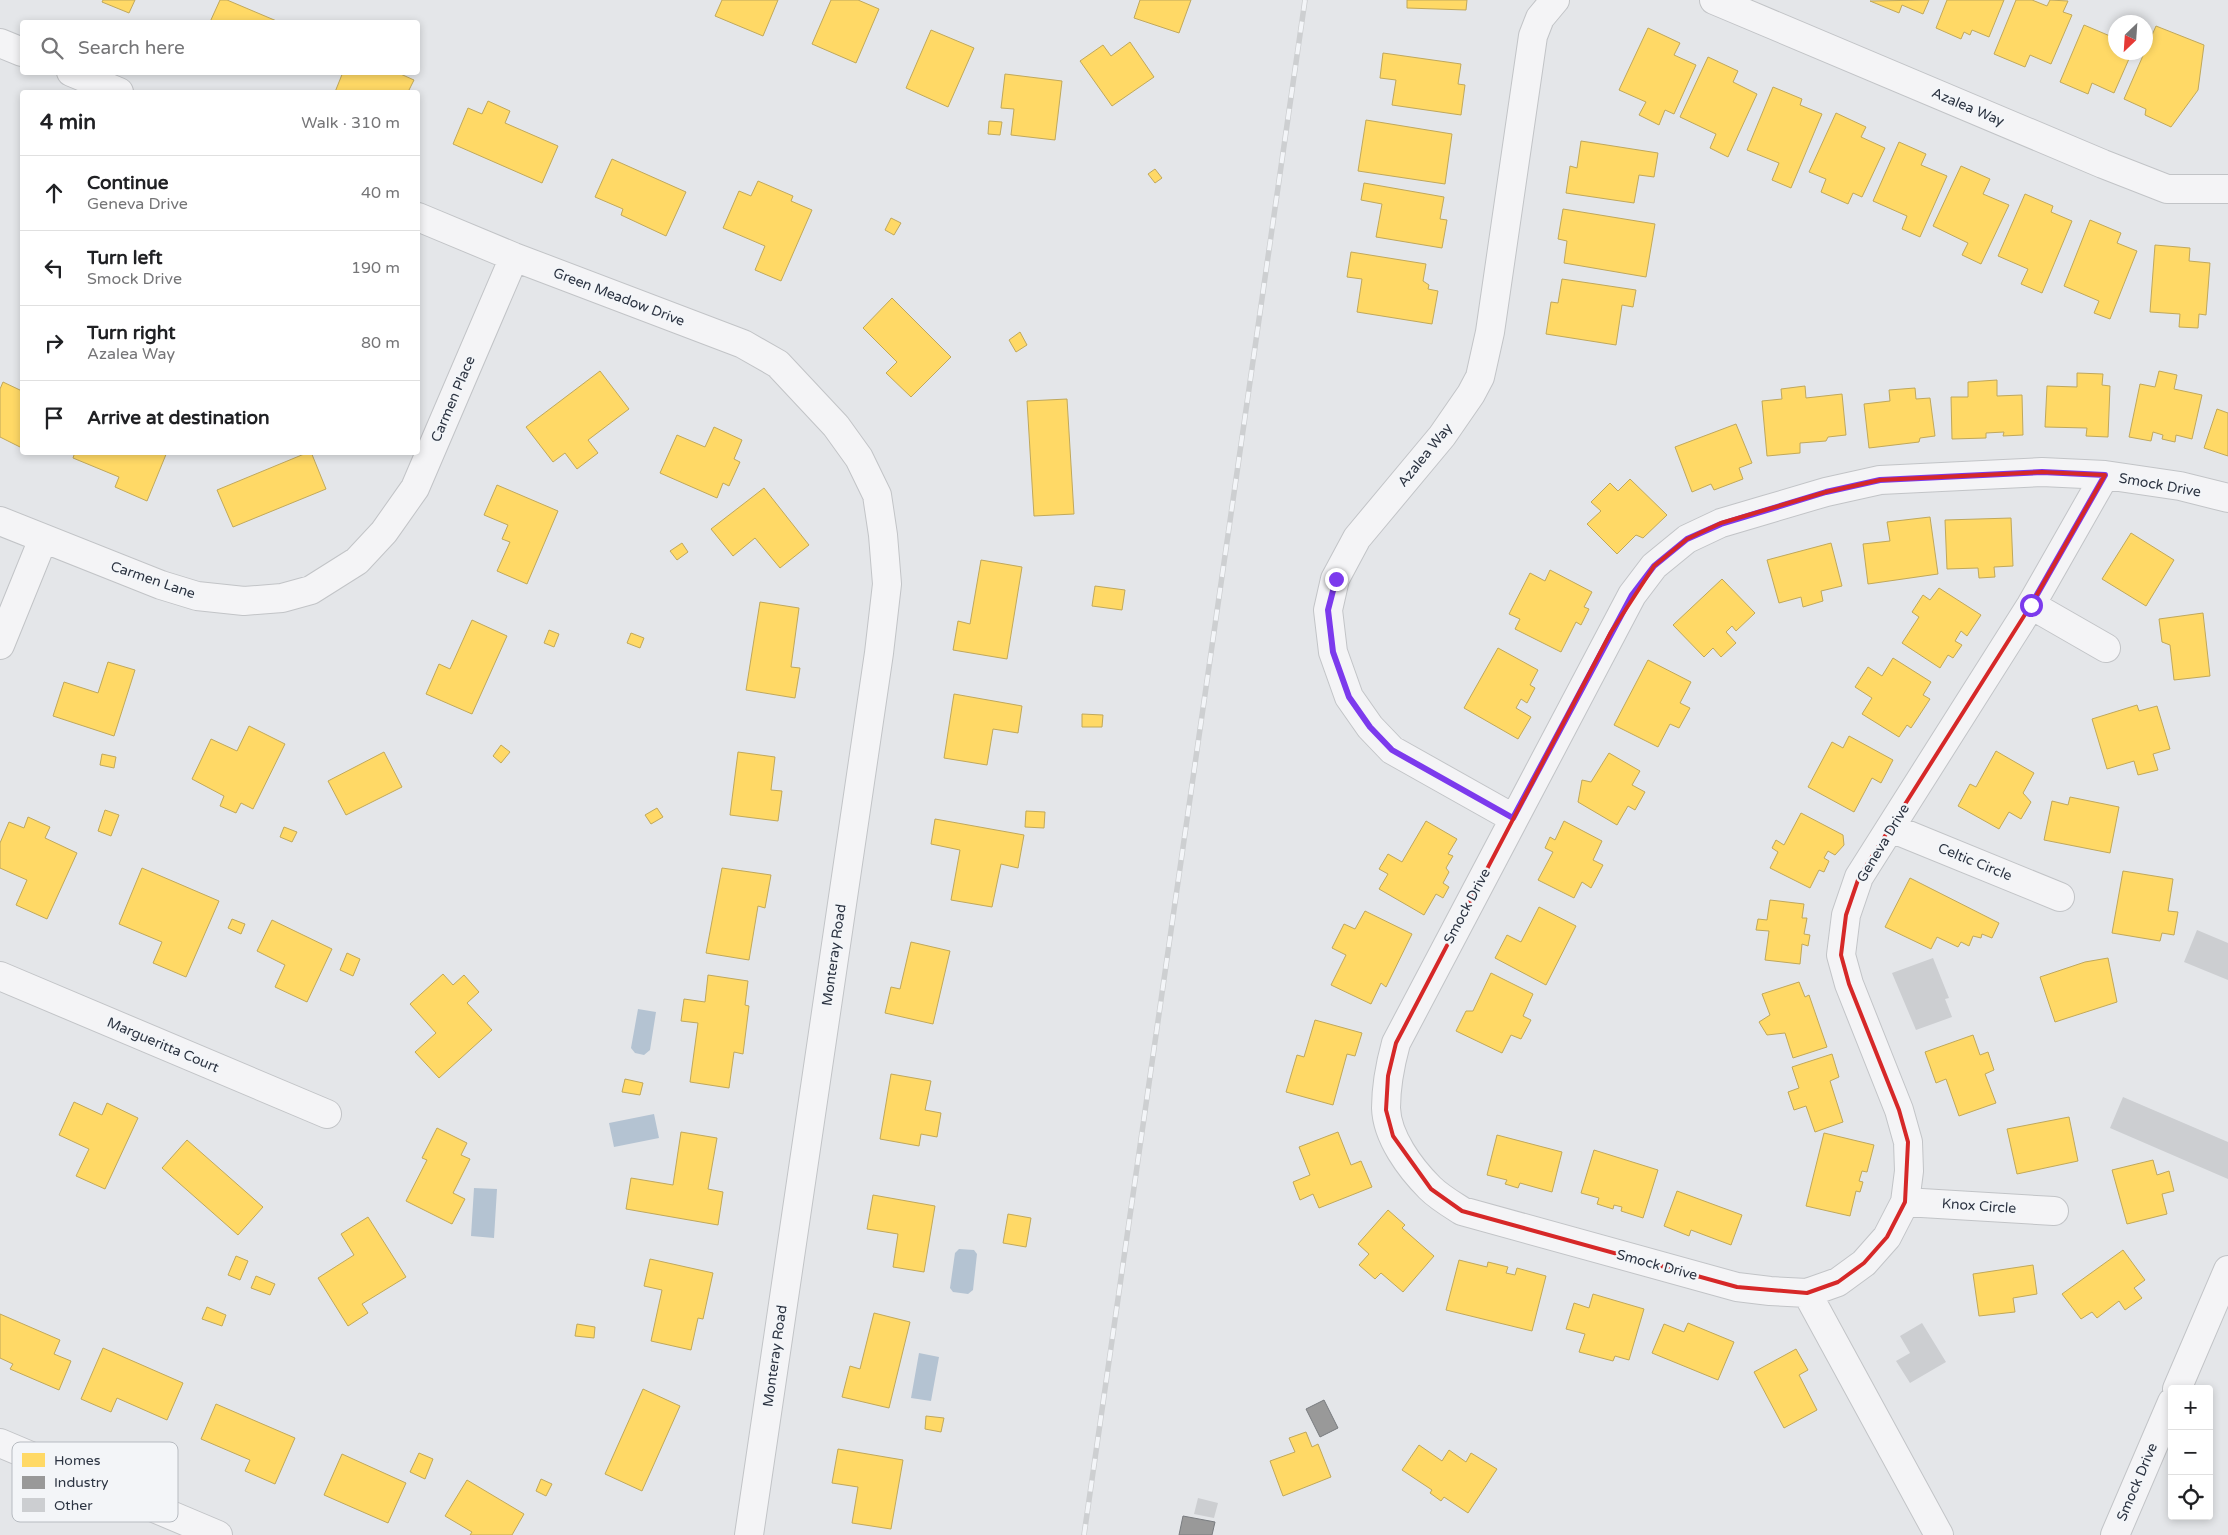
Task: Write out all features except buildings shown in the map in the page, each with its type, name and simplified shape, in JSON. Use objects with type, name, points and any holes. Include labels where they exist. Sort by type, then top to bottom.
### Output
[{"type":"street","name":"Azalea Way","points":[[1513,818],[1392,750],[1370,727],[1349,697],[1333,652],[1328,610],[1336,579],[1357,538],[1442,436],[1471,394],[1480,377],[1490,332],[1533,36],[1540,18],[1555,0]]},
{"type":"street","name":"Azalea Way","points":[[1714,0],[2095,161],[2167,189],[2228,189]]},
{"type":"street","points":[[0,43],[20,51]]},
{"type":"street","points":[[78,75],[114,90]]},
{"type":"street","name":"Green Meadow Drive","points":[[420,217],[514,257],[743,344],[778,364],[808,395]]},
{"type":"street","name":"Carmen Place","points":[[312,590],[357,561],[384,532],[415,488],[514,257]]},
{"type":"street","name":"Monteray Road","points":[[749,1535],[887,584],[877,495],[859,458],[836,426],[808,395]]},
{"type":"street","name":"Smock Drive","points":[[1806,1293],[1737,1287],[1462,1210],[1431,1189],[1401,1150],[1393,1136],[1386,1110],[1388,1076],[1396,1043],[1513,818],[1632,595],[1654,566],[1687,539],[1721,524],[1756,513],[1826,492],[1880,480],[2042,472],[2105,475],[2180,486],[2228,498]]},
{"type":"street","name":"Geneva Drive","points":[[1806,1293],[1838,1282],[1864,1263],[1887,1237],[1905,1202],[1909,1171],[1908,1142],[1899,1110],[1849,984],[1842,956],[1846,915],[1859,877],[2031,605],[2105,475]]},
{"type":"street","name":"Carmen Lane","points":[[0,521],[162,585],[197,596],[244,602],[282,598],[312,590]]},
{"type":"street","points":[[0,645],[43,539]]},
{"type":"street","points":[[2031,605],[2106,648]]},
{"type":"street","name":"Celtic Circle","points":[[1891,828],[2060,896]]},
{"type":"street","name":"Margueritta Court","points":[[0,976],[327,1114]]},
{"type":"street","name":"Knox Circle","points":[[1905,1202],[2054,1211]]},
{"type":"street","points":[[2179,1385],[2228,1270]]},
{"type":"street","points":[[1806,1293],[1939,1535]]},
{"type":"street","name":"Smock Drive","points":[[2115,1535],[2168,1411]]},
{"type":"street","points":[[0,1443],[12,1448]]},
{"type":"street","points":[[178,1518],[218,1535]]},
{"type":"highlighted area","points":[[2042,472],[2105,475],[2031,605],[1859,877],[1846,915],[1841,955],[1849,984],[1899,1110],[1908,1142],[1905,1202],[1887,1237],[1864,1263],[1838,1282],[1807,1293],[1737,1287],[1462,1211],[1431,1189],[1393,1136],[1386,1110],[1388,1076],[1396,1043],[1611,632],[1654,566],[1687,539],[1721,523],[1826,492],[1880,480]]},
{"type":"water","points":[[638,1009],[656,1012],[650,1050],[644,1055],[635,1053],[631,1048]]},
{"type":"water","points":[[654,1114],[659,1138],[614,1147],[609,1123]]},
{"type":"water","points":[[474,1188],[497,1189],[494,1238],[471,1236]]},
{"type":"water","points":[[959,1249],[974,1250],[977,1254],[973,1290],[968,1294],[953,1292],[950,1288],[955,1253]]},
{"type":"water","points":[[919,1353],[939,1357],[931,1401],[911,1398]]},
{"type":"railway","points":[[1084,1535],[1305,0]]},
{"type":"route","points":[[1336,579],[1328,610],[1333,652],[1349,697],[1370,727],[1392,750],[1513,818],[1610,632],[1632,595],[1654,566],[1687,539],[1721,524],[1826,492],[1880,480],[2042,472],[2105,475],[2031,605]]}]
